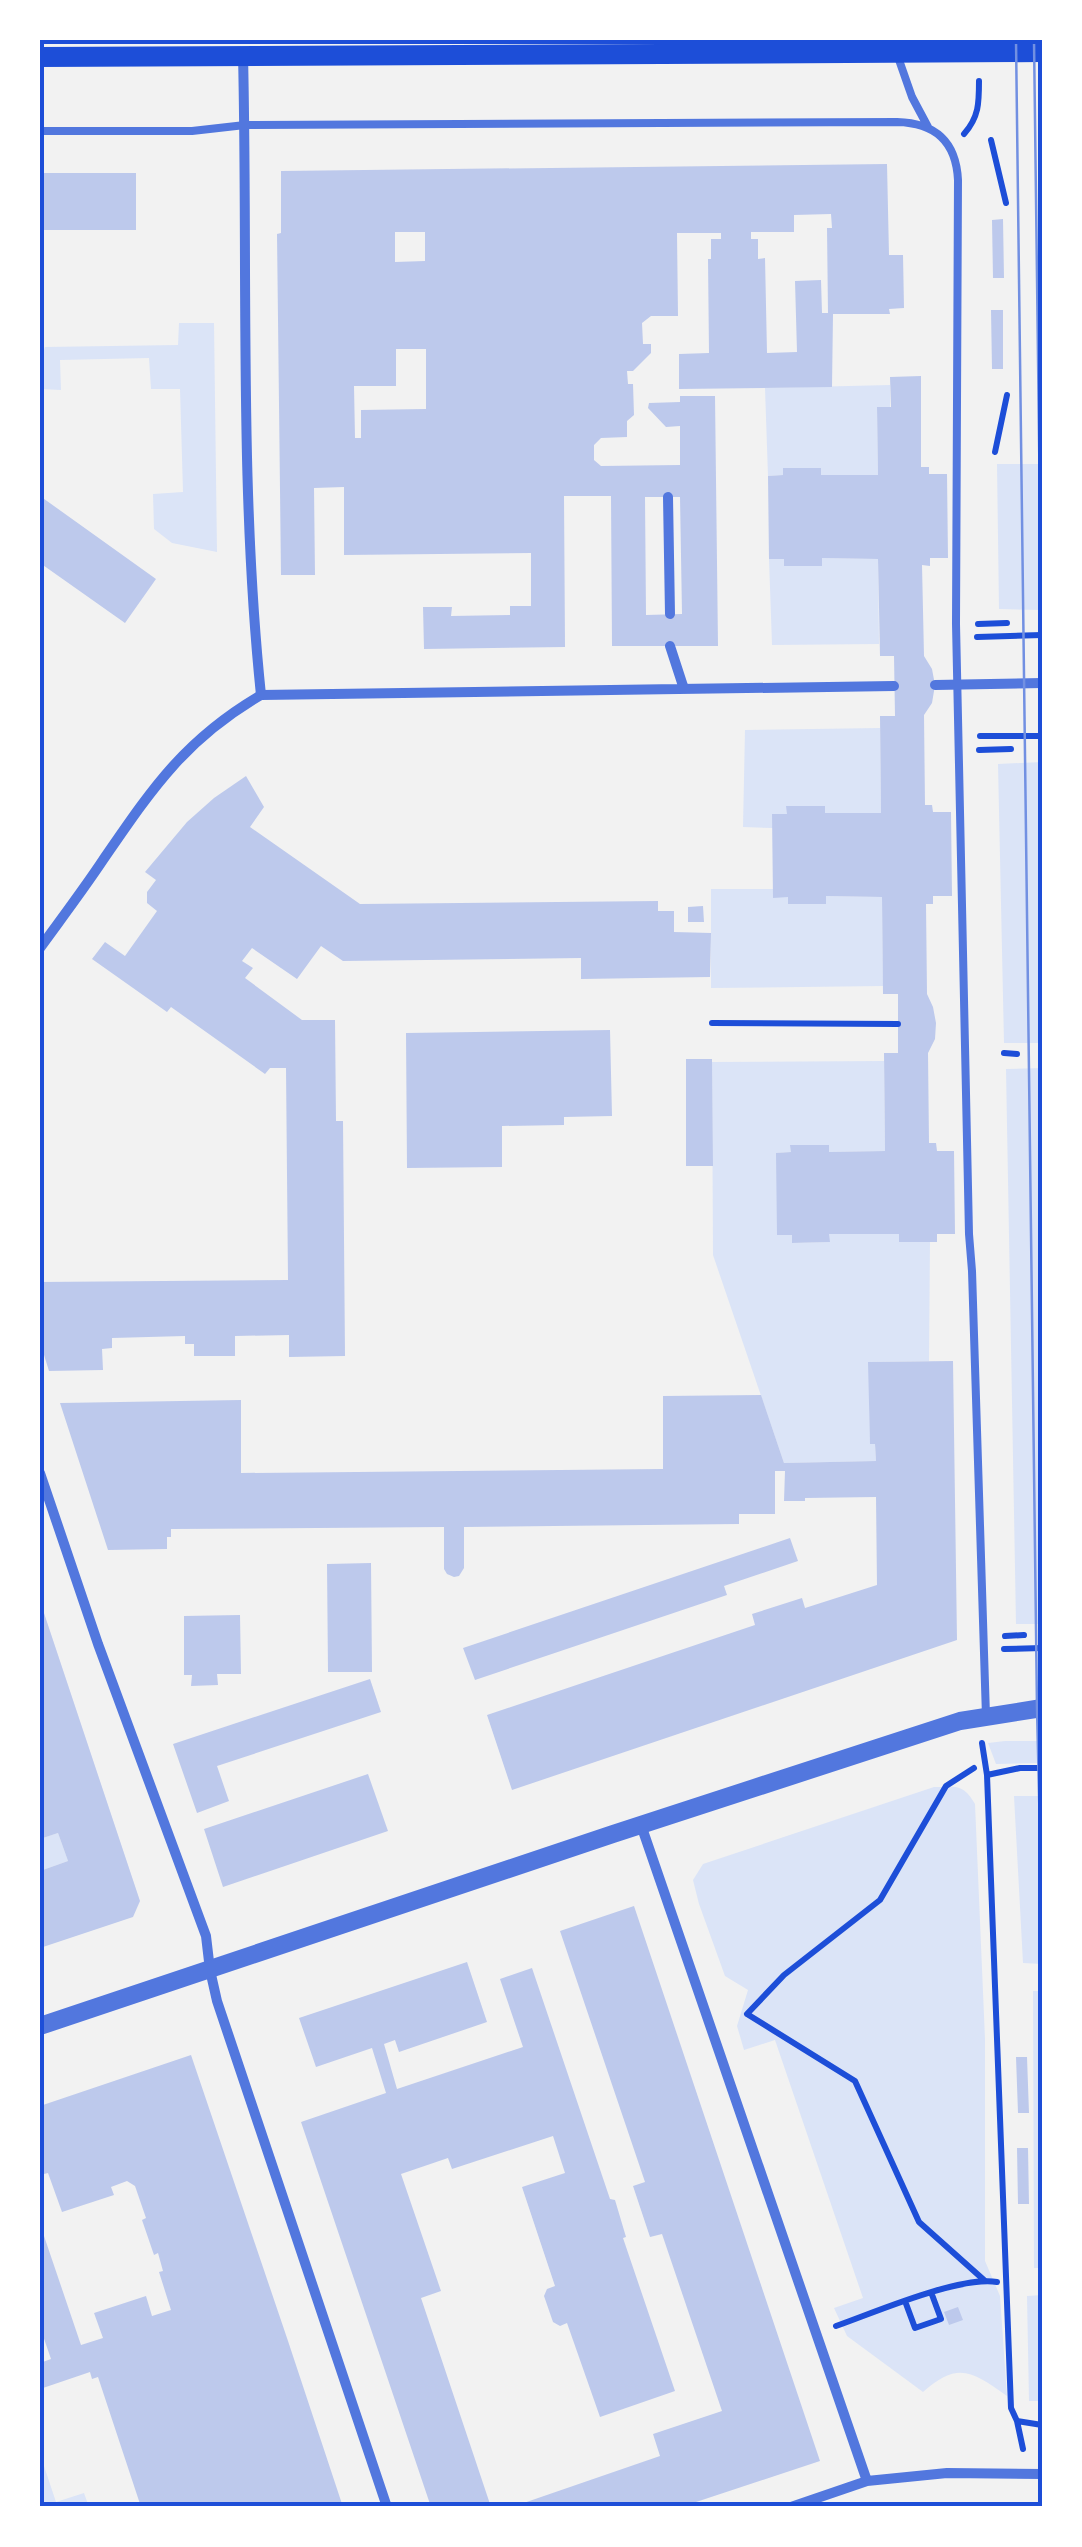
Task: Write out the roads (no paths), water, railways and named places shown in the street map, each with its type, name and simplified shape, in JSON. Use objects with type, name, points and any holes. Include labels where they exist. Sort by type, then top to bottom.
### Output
[{"type":"main road","points":[[40,57],[1042,52]]},
{"type":"street","points":[[243,55],[252,598],[261,696]]},
{"type":"street","points":[[668,497],[670,614]]},
{"type":"street","points":[[670,646],[684,689]]},
{"type":"street","points":[[935,685],[1042,683]]},
{"type":"street","points":[[40,948],[159,780],[212,728],[261,696],[894,686]]},
{"type":"street","points":[[40,1473],[98,1644],[206,1936],[210,1970],[227,2030],[387,2507]]},
{"type":"street","points":[[40,2026],[960,1721],[1042,1708]]},
{"type":"street","points":[[641,1826],[866,2481]]},
{"type":"street","points":[[792,2507],[866,2481],[947,2473],[1042,2474]]},
{"type":"lane","points":[[897,53],[912,97],[928,126]]},
{"type":"lane","points":[[40,131],[192,131],[245,125],[914,122],[928,126],[950,147],[958,166],[958,685],[969,1234],[986,1717]]},
{"type":"tram line","points":[[1016,40],[1042,1920]]},
{"type":"tram line","points":[[1034,40],[1042,671]]},
{"type":"tram line","points":[[1042,746],[1042,753]]}]
